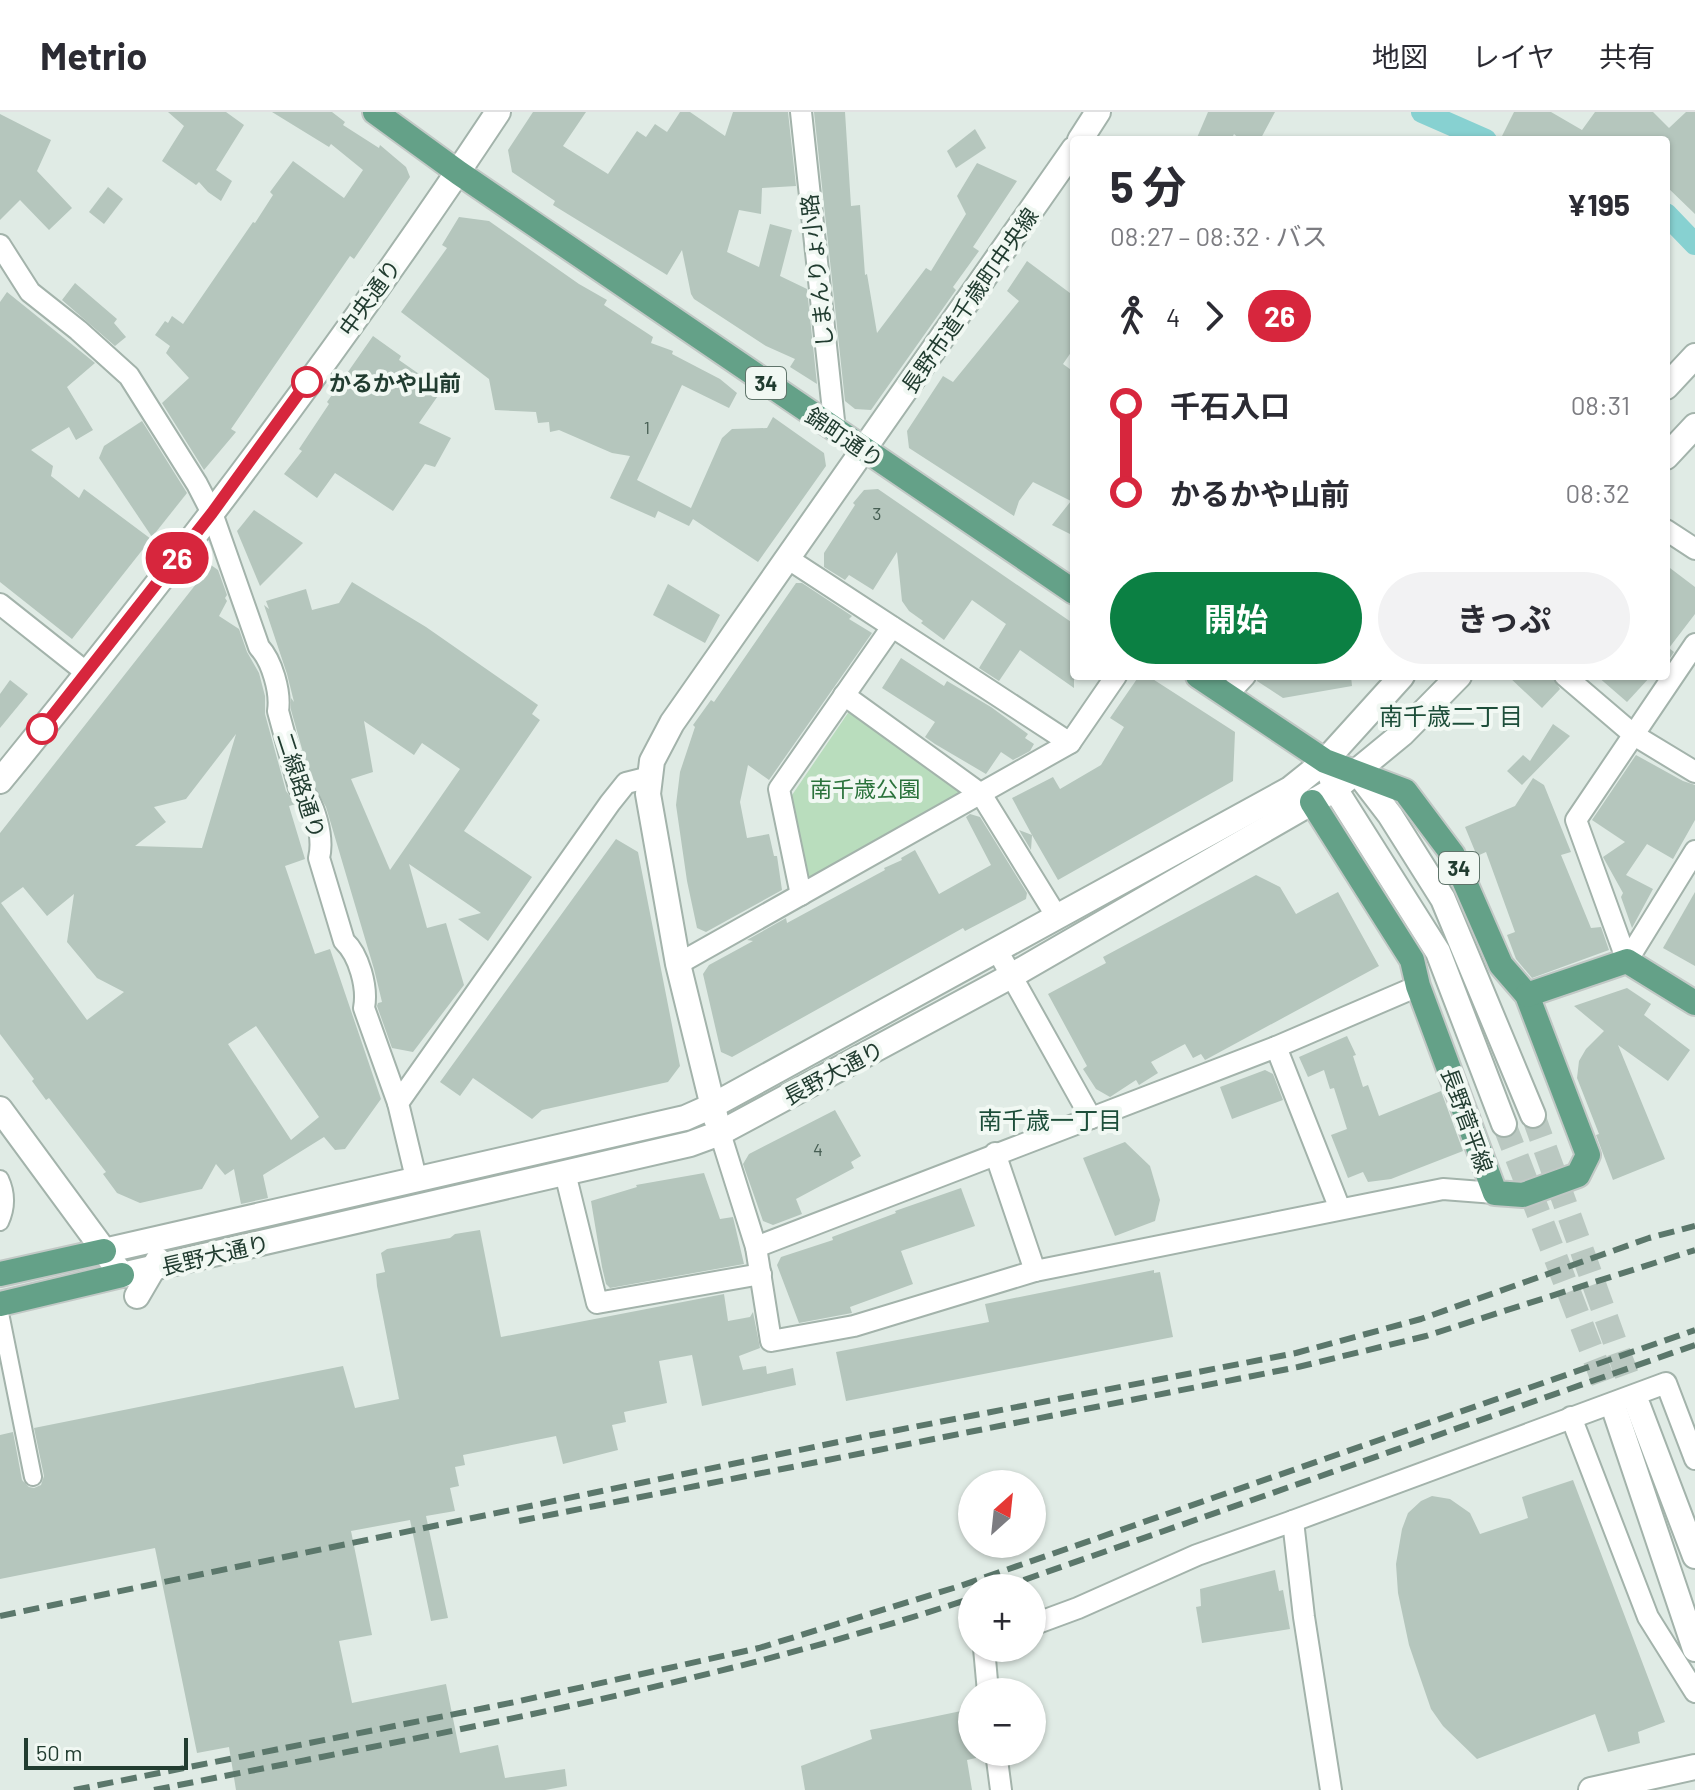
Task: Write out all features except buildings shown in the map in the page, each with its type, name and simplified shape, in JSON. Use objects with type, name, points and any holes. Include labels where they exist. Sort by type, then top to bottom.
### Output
[{"type":"main road","name":"34","points":[[375,112],[459,173]]},
{"type":"main road","name":"錦町通り","points":[[459,173],[1070,589]]},
{"type":"main road","name":"34","points":[[1204,680],[1227,695]]},
{"type":"main road","name":"長野菅平線","points":[[1227,695],[1325,761],[1405,791],[1453,855],[1501,965],[1527,995],[1588,1155],[1578,1175],[1523,1195],[1495,1193],[1418,986],[1412,960],[1312,802]]},
{"type":"main road","points":[[1527,995],[1627,961],[1695,1003]]},
{"type":"main road","points":[[0,1274],[104,1251]]},
{"type":"main road","points":[[0,1304],[122,1275]]},
{"type":"street","name":"中央通り","points":[[0,781],[212,513],[459,173],[498,112]]},
{"type":"street","name":"しまんりょ小路","points":[[801,112],[835,430]]},
{"type":"street","name":"長野市道千歳町中央線","points":[[1085,136],[1098,112]]},
{"type":"street","name":"長野市道千歳町中央線","points":[[650,777],[652,761],[672,723],[1070,158]]},
{"type":"street","name":"二線路通り","points":[[0,245],[30,292],[129,376],[212,513],[280,700],[278,711],[299,788],[308,795],[316,821],[322,847],[319,858],[344,941],[353,949],[366,995],[364,1008],[398,1103],[416,1178]]},
{"type":"street","points":[[1670,383],[1695,356]]},
{"type":"street","points":[[1670,453],[1695,426]]},
{"type":"street","points":[[1670,533],[1695,549]]},
{"type":"street","points":[[787,558],[1070,743]]},
{"type":"street","points":[[0,604],[87,673]]},
{"type":"street","points":[[801,895],[779,789],[892,627]]},
{"type":"street","points":[[1627,961],[1576,820],[1695,644]]},
{"type":"street","points":[[678,964],[1070,743],[1113,680]]},
{"type":"street","points":[[1227,695],[1241,680]]},
{"type":"street","name":"長野大通り","points":[[104,1251],[685,1118],[1290,789],[1325,761],[1398,680]]},
{"type":"street","name":"長野大通り","points":[[122,1275],[690,1144],[720,1133],[1011,976],[1335,789],[1402,734],[1455,680]]},
{"type":"street","points":[[1570,680],[1634,735],[1695,772]]},
{"type":"street","points":[[844,695],[981,794],[1057,917]]},
{"type":"street","points":[[1325,761],[1335,789],[1438,952],[1504,1124]]},
{"type":"street","points":[[1357,772],[1390,815],[1443,899],[1533,1115]]},
{"type":"street","points":[[398,1103],[610,803],[626,783],[650,777],[648,794],[678,964],[712,1106],[756,1247],[771,1341],[854,1326],[1035,1271],[1443,1189],[1495,1193]]},
{"type":"street","points":[[1627,961],[1695,851]]},
{"type":"street","points":[[997,950],[1091,1118]]},
{"type":"street","points":[[756,1247],[1276,1047],[1418,986]]},
{"type":"street","points":[[1276,1047],[1340,1209]]},
{"type":"street","points":[[0,1109],[122,1275]]},
{"type":"street","points":[[995,1153],[1035,1271]]},
{"type":"street","points":[[565,1173],[597,1303],[761,1274]]},
{"type":"street","points":[[0,1179],[6,1190],[6,1201],[0,1222]]},
{"type":"street","points":[[137,1296],[170,1237]]},
{"type":"street","points":[[0,1313],[33,1477]]},
{"type":"street","points":[[1046,1620],[1197,1555],[1666,1383],[1695,1459]]},
{"type":"street","points":[[1695,1556],[1627,1410],[1695,1649]]},
{"type":"street","points":[[1571,1417],[1648,1617],[1695,1692]]},
{"type":"street","points":[[1293,1521],[1304,1617],[1331,1790]]},
{"type":"street","points":[[998,1766],[1001,1790]]},
{"type":"street","points":[[1591,1790],[1695,1767]]},
{"type":"green space","name":"南千歳公園","points":[[848,713],[861,716],[963,787],[963,798],[811,881],[805,879],[790,798]]},
{"type":"waterway","points":[[1422,112],[1477,136]]},
{"type":"waterway","points":[[1670,218],[1695,244]]},
{"type":"tunnel","points":[[1533,1115],[1638,1406]]},
{"type":"tunnel","points":[[1504,1124],[1616,1414]]},
{"type":"railway","points":[[0,1616],[872,1435],[1296,1353],[1421,1319],[1649,1238],[1695,1226]]},
{"type":"railway","points":[[519,1521],[1298,1367],[1426,1336],[1695,1250]]},
{"type":"railway","points":[[74,1790],[515,1702],[759,1648],[960,1586],[1695,1330]]},
{"type":"railway","points":[[1041,1574],[1695,1345]]},
{"type":"railway","points":[[154,1790],[464,1729],[669,1683],[872,1630],[958,1602]]},
{"type":"bus line","name":"26","points":[[42,729],[212,513],[307,382]]},
{"type":"place","name":"かるかや山前","points":[[307,382]]},
{"type":"district","name":"南千歳二丁目","points":[[1451,715]]},
{"type":"district","name":"南千歳一丁目","points":[[1050,1119]]}]
